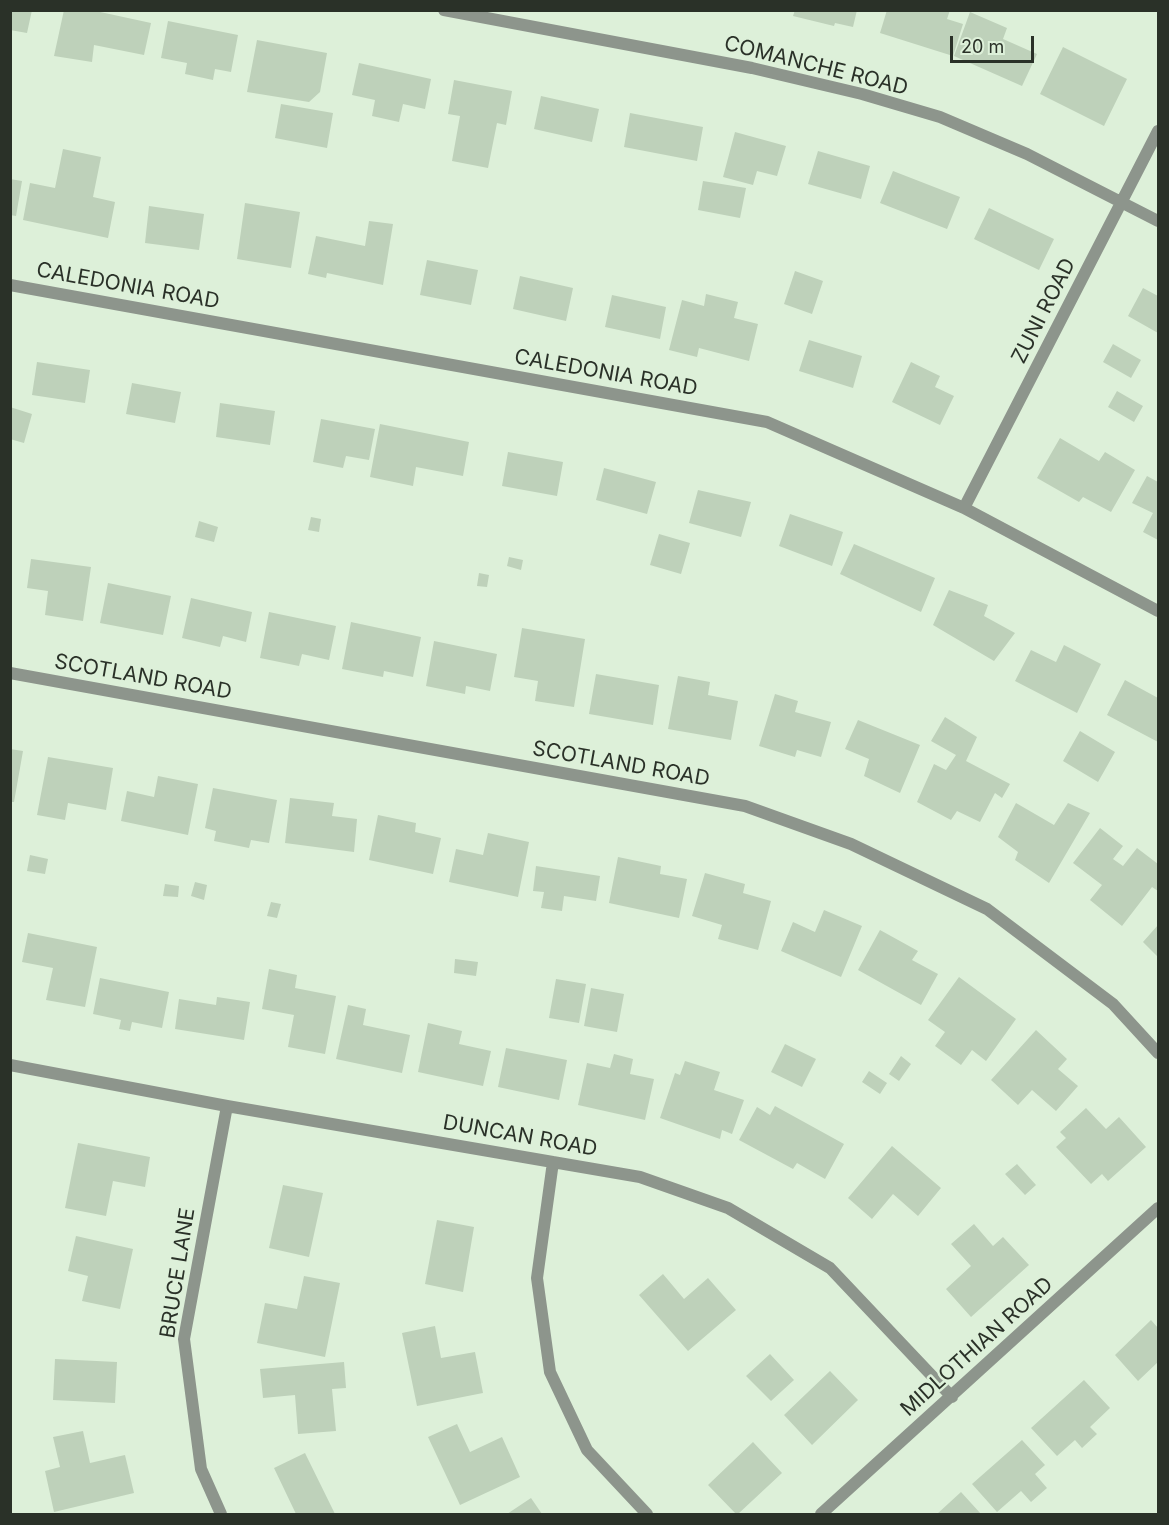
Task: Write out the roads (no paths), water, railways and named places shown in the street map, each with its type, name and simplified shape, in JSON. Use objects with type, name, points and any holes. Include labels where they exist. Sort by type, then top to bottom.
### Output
[{"type":"street","name":"COMANCHE ROAD","points":[[444,10],[752,68],[862,94],[940,117],[1027,154],[1158,221]]},
{"type":"street","name":"ZUNI ROAD","points":[[964,508],[1158,131]]},
{"type":"street","name":"CALEDONIA ROAD","points":[[10,285],[767,422],[964,508],[1158,611]]},
{"type":"street","name":"SCOTLAND ROAD","points":[[10,673],[745,806],[851,844],[987,909],[1113,1004],[1158,1053]]},
{"type":"street","name":"DUNCAN ROAD","points":[[10,1065],[227,1106],[640,1177],[728,1208],[830,1268],[952,1397]]},
{"type":"street","name":"BRUCE LANE","points":[[221,1515],[201,1469],[184,1339],[227,1106]]},
{"type":"street","points":[[553,1162],[537,1278],[550,1372],[586,1450],[647,1515]]},
{"type":"street","name":"MIDLOTHIAN ROAD","points":[[821,1515],[1158,1208]]}]
